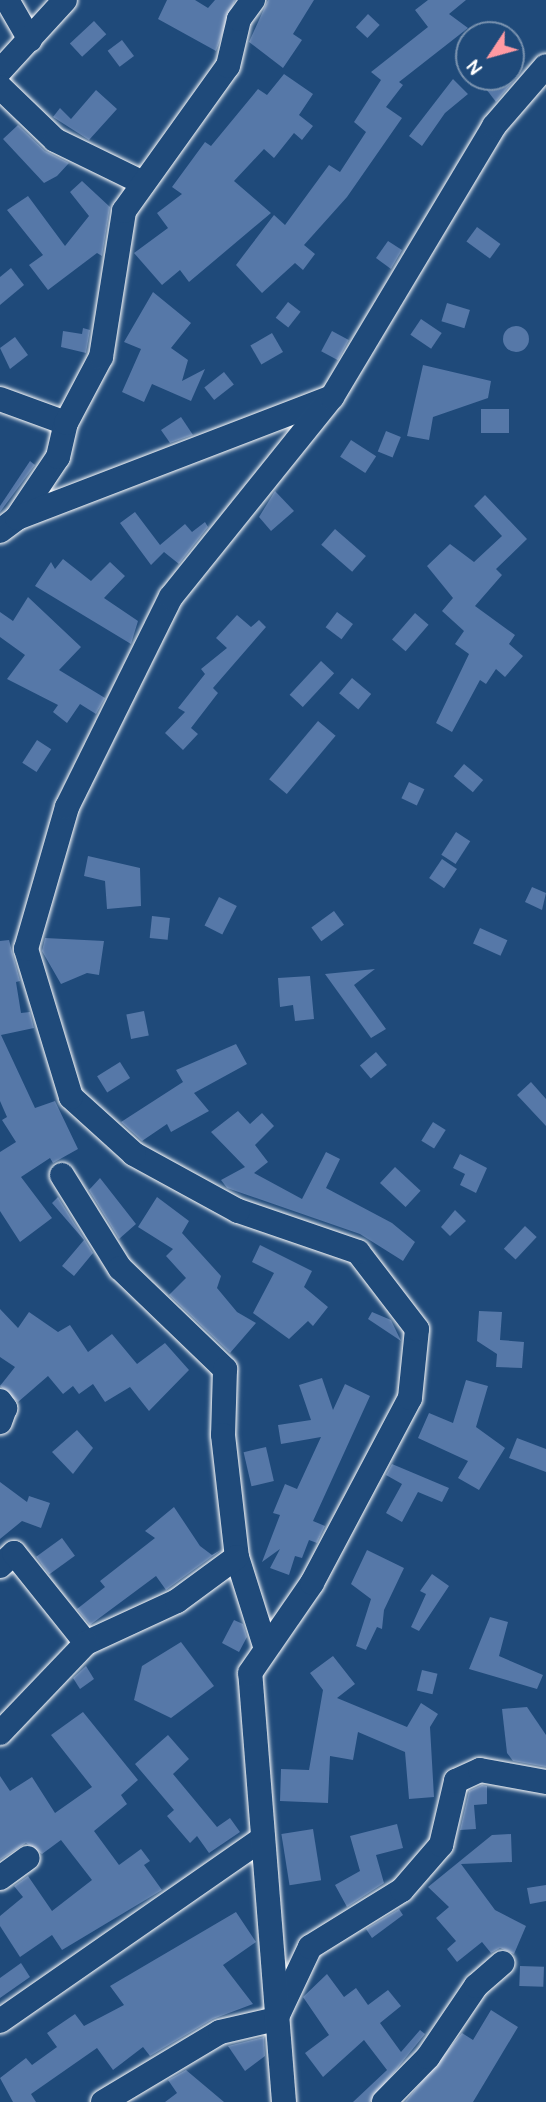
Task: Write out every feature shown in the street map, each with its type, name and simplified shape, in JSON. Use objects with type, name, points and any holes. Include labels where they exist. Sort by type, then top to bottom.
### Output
[{"type":"street","points":[[7,0],[30,40]]},
{"type":"street","points":[[0,71],[65,0]]},
{"type":"street","points":[[8,524],[58,457],[66,423],[100,357],[124,211],[228,66],[239,19],[253,0]]},
{"type":"street","points":[[284,2102],[260,1840],[250,1672],[312,1583],[410,1398],[417,1329],[358,1252],[238,1211],[134,1154],[71,1097],[26,949],[67,807],[171,597],[332,397],[494,126],[546,66]]},
{"type":"street","points":[[0,87],[55,140],[143,183]]},
{"type":"street","points":[[8,524],[332,397]]},
{"type":"street","points":[[0,399],[66,423]]},
{"type":"street","points":[[62,1175],[120,1268],[225,1370],[223,1435],[237,1557],[266,1649]]},
{"type":"street","points":[[0,1402],[5,1408],[0,1422]]},
{"type":"street","points":[[0,1566],[14,1553],[86,1643]]},
{"type":"street","points":[[0,1733],[86,1643],[177,1601],[237,1557]]},
{"type":"street","points":[[276,2019],[310,1947],[402,1889],[441,1845],[456,1781],[480,1770],[546,1782]]},
{"type":"street","points":[[0,2021],[260,1840]]},
{"type":"street","points":[[0,1878],[28,1858]]},
{"type":"street","points":[[384,2102],[428,2057],[476,1986],[502,1963]]},
{"type":"street","points":[[103,2102],[220,2032],[276,2019]]},
{"type":"building","points":[[167,0],[195,0],[208,8],[215,0],[235,0],[216,51],[158,19]]},
{"type":"building","points":[[268,0],[314,0],[293,34],[302,40],[283,68],[249,42]]},
{"type":"building","points":[[428,0],[466,0],[449,14],[458,21],[455,21],[455,38],[399,82],[403,85],[386,107],[402,118],[347,197],[304,245],[315,254],[303,270],[295,263],[262,293],[236,265],[274,215],[285,225],[329,165],[340,172],[366,132],[354,122],[381,80],[371,72],[428,27],[415,10]]},
{"type":"building","points":[[368,14],[380,25],[367,38],[356,27]]},
{"type":"building","points":[[94,21],[106,34],[82,57],[70,44]]},
{"type":"building","points":[[122,40],[134,56],[120,67],[108,51]]},
{"type":"building","points":[[284,74],[313,94],[299,115],[313,126],[302,140],[294,133],[274,158],[264,149],[234,181],[271,213],[189,282],[180,270],[162,285],[134,253],[168,228],[157,213],[182,194],[172,187],[205,142],[211,146],[258,89],[267,95]]},
{"type":"building","points":[[453,79],[455,91],[465,91],[468,94],[445,113],[422,146],[409,136]]},
{"type":"building","points":[[96,90],[117,109],[89,140],[53,117],[60,108],[71,119]]},
{"type":"building","points":[[488,91],[505,91],[496,102]]},
{"type":"building","points":[[18,125],[45,151],[69,163],[57,176],[44,183],[3,139]]},
{"type":"building","points":[[82,181],[110,207],[102,256],[97,253],[48,290],[29,265],[43,255],[7,210],[28,196],[65,246],[89,216],[70,192]]},
{"type":"building","points":[[477,227],[500,244],[490,259],[466,242]]},
{"type":"building","points":[[388,241],[402,250],[391,269],[376,258]]},
{"type":"building","points":[[11,268],[24,285],[0,305],[0,277]]},
{"type":"building","points":[[153,292],[191,323],[171,348],[188,360],[182,381],[205,369],[191,401],[152,384],[144,402],[122,392],[141,349],[124,342]]},
{"type":"building","points":[[288,302],[301,312],[288,328],[276,318]]},
{"type":"building","points":[[447,303],[470,310],[464,328],[441,321]]},
{"type":"building","points":[[421,319],[442,333],[431,349],[410,335]]},
{"type":"building","points":[[516,326],[525,330],[529,339],[525,348],[516,352],[507,348],[503,339],[507,330]]},
{"type":"building","points":[[83,328],[90,330],[86,353],[61,347],[63,331],[82,334]]},
{"type":"building","points":[[332,331],[349,340],[338,360],[321,351]]},
{"type":"building","points":[[272,333],[283,352],[261,365],[250,346]]},
{"type":"building","points":[[15,337],[28,355],[10,369],[0,348]]},
{"type":"building","points":[[423,365],[491,381],[488,398],[433,417],[429,440],[407,436]]},
{"type":"building","points":[[224,372],[234,385],[214,400],[204,387]]},
{"type":"building","points":[[481,409],[509,409],[509,433],[481,433]]},
{"type":"building","points":[[181,417],[193,435],[170,443],[161,430]]},
{"type":"building","points":[[386,431],[401,437],[393,457],[378,451]]},
{"type":"building","points":[[351,440],[376,456],[365,473],[340,457]]},
{"type":"building","points":[[30,461],[35,465],[0,512],[0,506]]},
{"type":"building","points":[[275,491],[294,511],[271,531],[259,517]]},
{"type":"building","points":[[485,495],[527,539],[496,569],[502,575],[475,606],[515,635],[509,644],[523,656],[505,677],[496,669],[486,684],[480,680],[452,732],[436,723],[469,654],[455,644],[464,631],[442,611],[453,598],[427,566],[450,544],[474,562],[502,536],[474,506]]},
{"type":"building","points":[[135,512],[160,545],[185,524],[192,532],[205,522],[208,527],[179,564],[164,552],[151,565],[120,523]]},
{"type":"building","points":[[335,529],[366,556],[352,572],[321,545]]},
{"type":"building","points":[[63,559],[91,581],[110,562],[125,576],[104,598],[138,621],[131,644],[35,586],[51,562],[55,569]]},
{"type":"building","points":[[28,597],[81,647],[59,670],[105,698],[96,714],[80,704],[67,723],[53,712],[58,705],[7,679],[25,655],[0,637],[0,612],[13,621]]},
{"type":"building","points":[[337,612],[353,624],[342,639],[326,627]]},
{"type":"building","points":[[415,613],[429,625],[406,651],[392,639]]},
{"type":"building","points":[[237,615],[251,627],[259,620],[266,627],[213,688],[218,693],[191,728],[198,734],[183,750],[165,733],[185,712],[178,708],[205,674],[201,669],[227,648],[216,638]]},
{"type":"building","points":[[321,661],[334,673],[303,707],[290,695]]},
{"type":"building","points":[[352,678],[371,694],[358,709],[339,693]]},
{"type":"building","points":[[318,721],[336,736],[287,794],[269,779]]},
{"type":"building","points":[[37,740],[51,749],[37,772],[22,763]]},
{"type":"building","points":[[464,764],[483,780],[473,792],[454,776]]},
{"type":"building","points":[[409,782],[424,789],[417,805],[401,798]]},
{"type":"building","points":[[456,832],[470,841],[456,864],[441,855]]},
{"type":"building","points":[[88,856],[140,868],[141,906],[107,909],[105,881],[84,876]]},
{"type":"building","points":[[442,859],[457,869],[444,888],[429,878]]},
{"type":"building","points":[[532,887],[546,893],[542,910],[525,902]]},
{"type":"building","points":[[219,897],[237,906],[222,935],[204,926]]},
{"type":"building","points":[[334,911],[344,925],[321,941],[311,927]]},
{"type":"building","points":[[152,916],[170,918],[168,940],[150,938]]},
{"type":"building","points":[[480,928],[507,940],[500,956],[473,944]]},
{"type":"building","points":[[45,938],[104,941],[99,975],[87,973],[61,984],[42,951]]},
{"type":"building","points":[[9,940],[20,981],[16,982],[21,1013],[30,1012],[34,1028],[1,1035],[35,1108],[55,1101],[78,1149],[53,1163],[50,1158],[21,1177],[52,1218],[20,1242],[0,1211],[0,1152],[16,1142],[2,1120],[7,1117],[0,1101],[0,941]]},
{"type":"building","points":[[375,969],[354,985],[386,1029],[371,1038],[325,974]]},
{"type":"building","points":[[310,976],[314,1019],[295,1021],[293,1005],[280,1007],[278,978]]},
{"type":"building","points":[[144,1011],[149,1036],[131,1039],[126,1014]]},
{"type":"building","points":[[236,1044],[247,1064],[194,1093],[209,1111],[171,1132],[167,1124],[142,1141],[121,1122],[183,1082],[176,1070]]},
{"type":"building","points":[[376,1052],[387,1065],[371,1079],[360,1065]]},
{"type":"building","points":[[120,1062],[130,1078],[107,1092],[97,1076]]},
{"type":"building","points":[[531,1082],[546,1099],[546,1126],[517,1095]]},
{"type":"building","points":[[238,1111],[250,1124],[262,1113],[274,1126],[255,1145],[268,1162],[254,1173],[302,1199],[326,1152],[340,1159],[326,1188],[392,1223],[415,1242],[403,1261],[360,1234],[227,1188],[221,1180],[245,1167],[211,1132]]},
{"type":"building","points":[[433,1122],[446,1130],[434,1149],[421,1141]]},
{"type":"building","points":[[460,1154],[487,1168],[476,1193],[460,1185],[465,1174],[453,1168]]},
{"type":"building","points":[[395,1167],[421,1191],[406,1207],[380,1183]]},
{"type":"building","points":[[100,1178],[136,1224],[119,1239],[82,1179],[89,1190]]},
{"type":"building","points":[[58,1197],[93,1253],[74,1276],[62,1266],[84,1240],[52,1203]]},
{"type":"building","points":[[157,1197],[189,1221],[182,1233],[221,1276],[217,1288],[237,1312],[256,1323],[230,1353],[169,1295],[186,1278],[166,1256],[173,1249],[138,1227]]},
{"type":"building","points":[[455,1210],[466,1221],[450,1236],[441,1227]]},
{"type":"building","points":[[525,1226],[537,1237],[516,1260],[504,1249]]},
{"type":"building","points":[[260,1245],[312,1271],[304,1287],[328,1307],[313,1326],[308,1321],[289,1339],[253,1313],[274,1273],[252,1262]]},
{"type":"building","points":[[0,1309],[18,1328],[29,1312],[58,1332],[70,1325],[88,1352],[112,1334],[137,1364],[165,1343],[189,1370],[149,1411],[130,1387],[105,1402],[93,1384],[79,1394],[73,1386],[63,1394],[48,1376],[18,1402],[0,1386],[15,1367],[0,1357]]},
{"type":"building","points":[[479,1311],[502,1312],[500,1340],[524,1342],[522,1368],[496,1367],[497,1354],[477,1341]]},
{"type":"building","points":[[372,1312],[391,1320],[401,1341],[368,1319]]},
{"type":"building","points":[[322,1378],[333,1410],[345,1384],[370,1396],[313,1521],[325,1526],[317,1543],[309,1540],[302,1558],[295,1556],[289,1575],[270,1568],[280,1549],[262,1562],[280,1515],[273,1513],[285,1484],[297,1489],[321,1437],[281,1444],[278,1425],[311,1420],[299,1385]]},
{"type":"building","points":[[466,1380],[488,1386],[476,1427],[505,1448],[479,1490],[458,1478],[468,1461],[418,1438],[429,1413],[453,1423]]},
{"type":"building","points":[[77,1430],[93,1448],[73,1474],[52,1452]]},
{"type":"building","points":[[517,1438],[546,1449],[546,1472],[509,1458]]},
{"type":"building","points":[[266,1447],[274,1481],[251,1486],[244,1452]]},
{"type":"building","points":[[392,1464],[449,1488],[442,1502],[418,1492],[402,1522],[386,1513],[402,1484],[386,1475]]},
{"type":"building","points":[[0,1482],[27,1502],[29,1496],[50,1503],[41,1528],[22,1521],[0,1539]]},
{"type":"building","points":[[174,1507],[200,1546],[212,1555],[221,1550],[166,1590],[156,1576],[90,1625],[77,1609],[105,1587],[100,1581],[155,1538],[145,1531]]},
{"type":"building","points":[[62,1538],[75,1556],[49,1575],[36,1557]]},
{"type":"building","points":[[367,1550],[404,1568],[384,1610],[382,1629],[377,1627],[366,1650],[356,1646],[371,1599],[351,1584]]},
{"type":"building","points":[[432,1574],[449,1586],[419,1631],[411,1627],[426,1594],[420,1591]]},
{"type":"building","points":[[490,1617],[508,1622],[499,1656],[543,1675],[537,1689],[469,1669]]},
{"type":"building","points":[[234,1620],[243,1624],[247,1637],[239,1652],[222,1643]]},
{"type":"building","points":[[181,1642],[214,1686],[171,1718],[134,1700],[142,1666]]},
{"type":"building","points":[[333,1656],[355,1684],[337,1698],[407,1727],[421,1703],[438,1714],[430,1727],[434,1797],[409,1799],[405,1752],[358,1732],[353,1760],[330,1756],[328,1803],[280,1801],[281,1769],[309,1770],[323,1690],[310,1673]]},
{"type":"building","points":[[86,1666],[94,1679],[80,1689],[73,1678]]},
{"type":"building","points":[[422,1670],[438,1674],[432,1694],[417,1690]]},
{"type":"building","points":[[527,1707],[546,1735],[546,1767],[513,1761],[507,1753],[502,1709]]},
{"type":"building","points":[[83,1712],[138,1780],[121,1795],[127,1804],[94,1831],[119,1865],[141,1849],[150,1861],[144,1865],[162,1890],[62,1950],[52,1935],[20,1957],[0,1926],[0,1916],[23,1897],[14,1886],[28,1876],[52,1911],[92,1880],[61,1840],[42,1854],[26,1843],[0,1860],[0,1776],[10,1791],[32,1777],[55,1813],[92,1787],[51,1735]]},
{"type":"building","points":[[168,1735],[189,1759],[173,1774],[217,1827],[230,1818],[240,1832],[209,1853],[197,1836],[190,1843],[167,1816],[174,1810],[135,1764]]},
{"type":"building","points":[[482,1785],[487,1786],[487,1804],[474,1805],[476,1829],[460,1830],[469,1791]]},
{"type":"building","points":[[397,1824],[403,1848],[376,1855],[384,1883],[347,1907],[335,1885],[360,1871],[350,1836]]},
{"type":"building","points":[[313,1829],[321,1880],[290,1885],[281,1834]]},
{"type":"building","points":[[511,1834],[512,1862],[461,1864],[495,1910],[526,1926],[514,1954],[500,1948],[491,1953],[482,1942],[457,1962],[447,1949],[456,1941],[436,1918],[449,1907],[428,1887],[492,1835]]},
{"type":"building","points":[[546,1885],[546,1901],[530,1904],[527,1888]]},
{"type":"building","points":[[399,1909],[403,1915],[372,1938],[366,1929]]},
{"type":"building","points":[[236,1912],[256,1942],[223,1965],[253,2004],[213,2019],[150,2056],[143,2047],[113,2070],[97,2048],[31,2094],[36,2102],[13,2102],[0,2078],[26,2058],[32,2065],[57,2047],[47,2033],[75,2014],[84,2026],[124,2005],[110,1986]]},
{"type":"building","points":[[21,1963],[30,1977],[0,1998],[0,1978]]},
{"type":"building","points":[[520,1966],[544,1967],[543,1987],[519,1986]]},
{"type":"building","points":[[327,1974],[344,1997],[356,1988],[368,2005],[388,1990],[401,2006],[380,2023],[401,2052],[420,2030],[425,2034],[370,2102],[353,2102],[387,2070],[364,2040],[323,2077],[305,2053],[329,2035],[303,1997]]},
{"type":"building","points":[[491,2010],[518,2027],[473,2102],[405,2102],[462,2033],[473,2040]]},
{"type":"building","points":[[264,2037],[265,2056],[245,2071],[228,2046]]},
{"type":"building","points":[[186,2070],[224,2102],[165,2102],[177,2093],[168,2080]]}]
